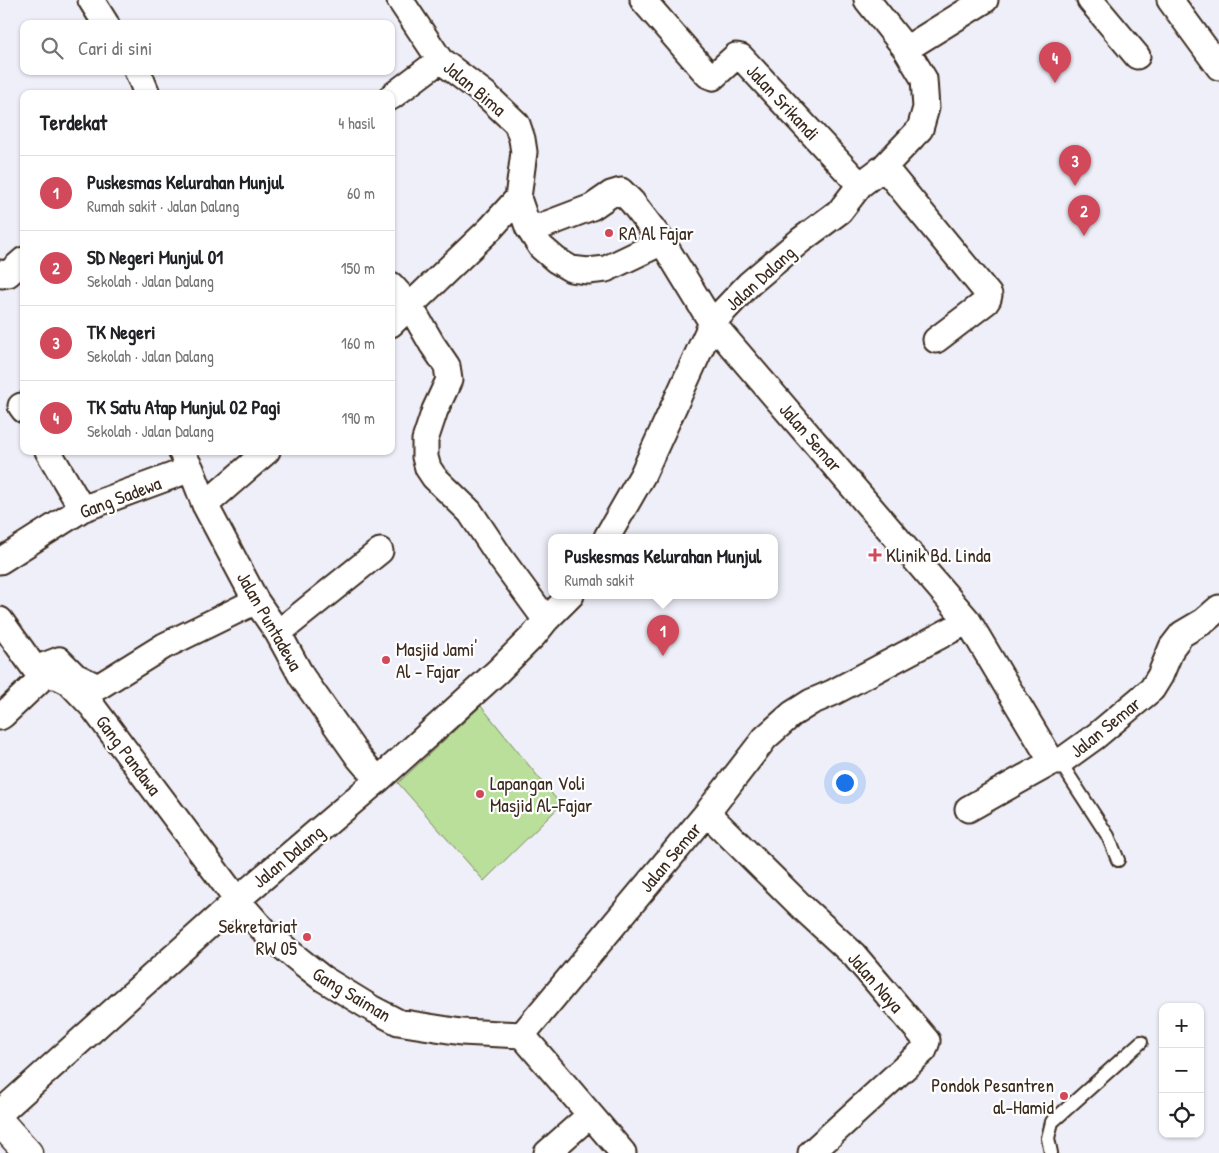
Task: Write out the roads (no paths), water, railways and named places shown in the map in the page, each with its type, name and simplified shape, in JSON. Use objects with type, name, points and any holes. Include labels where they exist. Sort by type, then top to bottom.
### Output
[{"type":"street","points":[[91,0],[104,20]]},
{"type":"street","name":"Jalan Bima","points":[[400,0],[440,60],[485,94],[517,124],[524,152],[518,198],[528,227],[541,248],[556,260],[572,268],[588,271],[606,269],[652,247],[661,240]]},
{"type":"street","name":"Jalan Srikandi","points":[[643,0],[708,75],[713,77],[736,56],[741,57],[860,185]]},
{"type":"street","name":"Jalan Dalang","points":[[609,534],[642,476],[712,323],[749,284],[801,240],[840,211],[860,185],[884,167],[920,129],[926,108],[924,79],[906,49],[867,0]]},
{"type":"street","points":[[906,49],[985,0]]},
{"type":"street","points":[[1090,0],[1137,56]]},
{"type":"street","points":[[1170,0],[1219,67]]},
{"type":"street","points":[[395,94],[440,60]]},
{"type":"street","points":[[139,75],[145,90]]},
{"type":"street","points":[[884,167],[988,295],[986,302],[936,340]]},
{"type":"street","points":[[528,227],[542,226],[592,207],[611,194],[621,192],[632,202],[661,240],[712,323]]},
{"type":"street","points":[[395,320],[490,228],[518,198]]},
{"type":"street","points":[[0,273],[2,275],[8,274],[20,264]]},
{"type":"street","points":[[395,289],[410,306],[447,366],[449,380],[435,410],[425,440],[425,457],[428,468],[434,477],[470,512],[546,620]]},
{"type":"street","name":"Jalan Semar","points":[[712,323],[968,621],[1056,762],[1096,736],[1152,689],[1160,676],[1172,646],[1182,634],[1204,621],[1219,608]]},
{"type":"street","points":[[50,455],[82,509]]},
{"type":"street","points":[[205,504],[262,455]]},
{"type":"street","name":"Gang Sadewa","points":[[0,561],[82,509],[186,460]]},
{"type":"street","name":"Jalan Puntadewa","points":[[186,460],[205,504],[256,602],[278,632],[302,677],[359,758],[378,780]]},
{"type":"street","points":[[278,632],[380,551]]},
{"type":"street","name":"Jalan Dalang","points":[[0,1113],[236,900],[378,780],[498,671],[567,599]]},
{"type":"street","points":[[0,620],[35,668],[59,660],[75,676],[98,687],[164,646],[256,602]]},
{"type":"street","name":"Jalan Semar","points":[[522,1034],[707,813],[765,738],[792,714],[811,702],[832,693],[968,621]]},
{"type":"street","name":"Gang Pandawa","points":[[0,717],[44,676],[57,676],[69,682],[92,706],[236,900]]},
{"type":"street","points":[[968,809],[1056,762]]},
{"type":"street","name":"Jalan Naya","points":[[707,813],[803,908],[854,955],[927,1041],[924,1050],[811,1153]]},
{"type":"street","name":"Gang Saiman","points":[[236,900],[266,933],[322,978],[370,1008],[398,1022],[461,1032],[522,1034]]},
{"type":"street","points":[[522,1034],[623,1153]]},
{"type":"street","points":[[547,1153],[590,1116]]},
{"type":"street","points":[[0,1122],[28,1153]]},
{"type":"lane","points":[[1056,762],[1108,836],[1118,860]]},
{"type":"lane","points":[[1051,1153],[1048,1138],[1052,1122],[1141,1042]]},
{"type":"place","name":"TK Satu Atap Munjul 02 Pagi","points":[[1055,83]]},
{"type":"place","name":"TK Negeri","points":[[1075,186]]},
{"type":"place","name":"RA Al Fajar","points":[[609,233]]},
{"type":"place","name":"SD Negeri Munjul 01","points":[[1084,236]]},
{"type":"place","name":"Klinik Bd. Linda","points":[[875,555]]},
{"type":"place","name":"Puskesmas Kelurahan Munjul","points":[[663,656]]},
{"type":"place","name":"Masjid Jami' Al - Fajar","points":[[386,660]]},
{"type":"place","name":"Lapangan Voli Masjid Al-Fajar","points":[[480,794]]},
{"type":"place","name":"Sekretariat RW 05","points":[[307,937]]},
{"type":"place","name":"Pondok Pesantren al-Hamid","points":[[1064,1096]]}]
